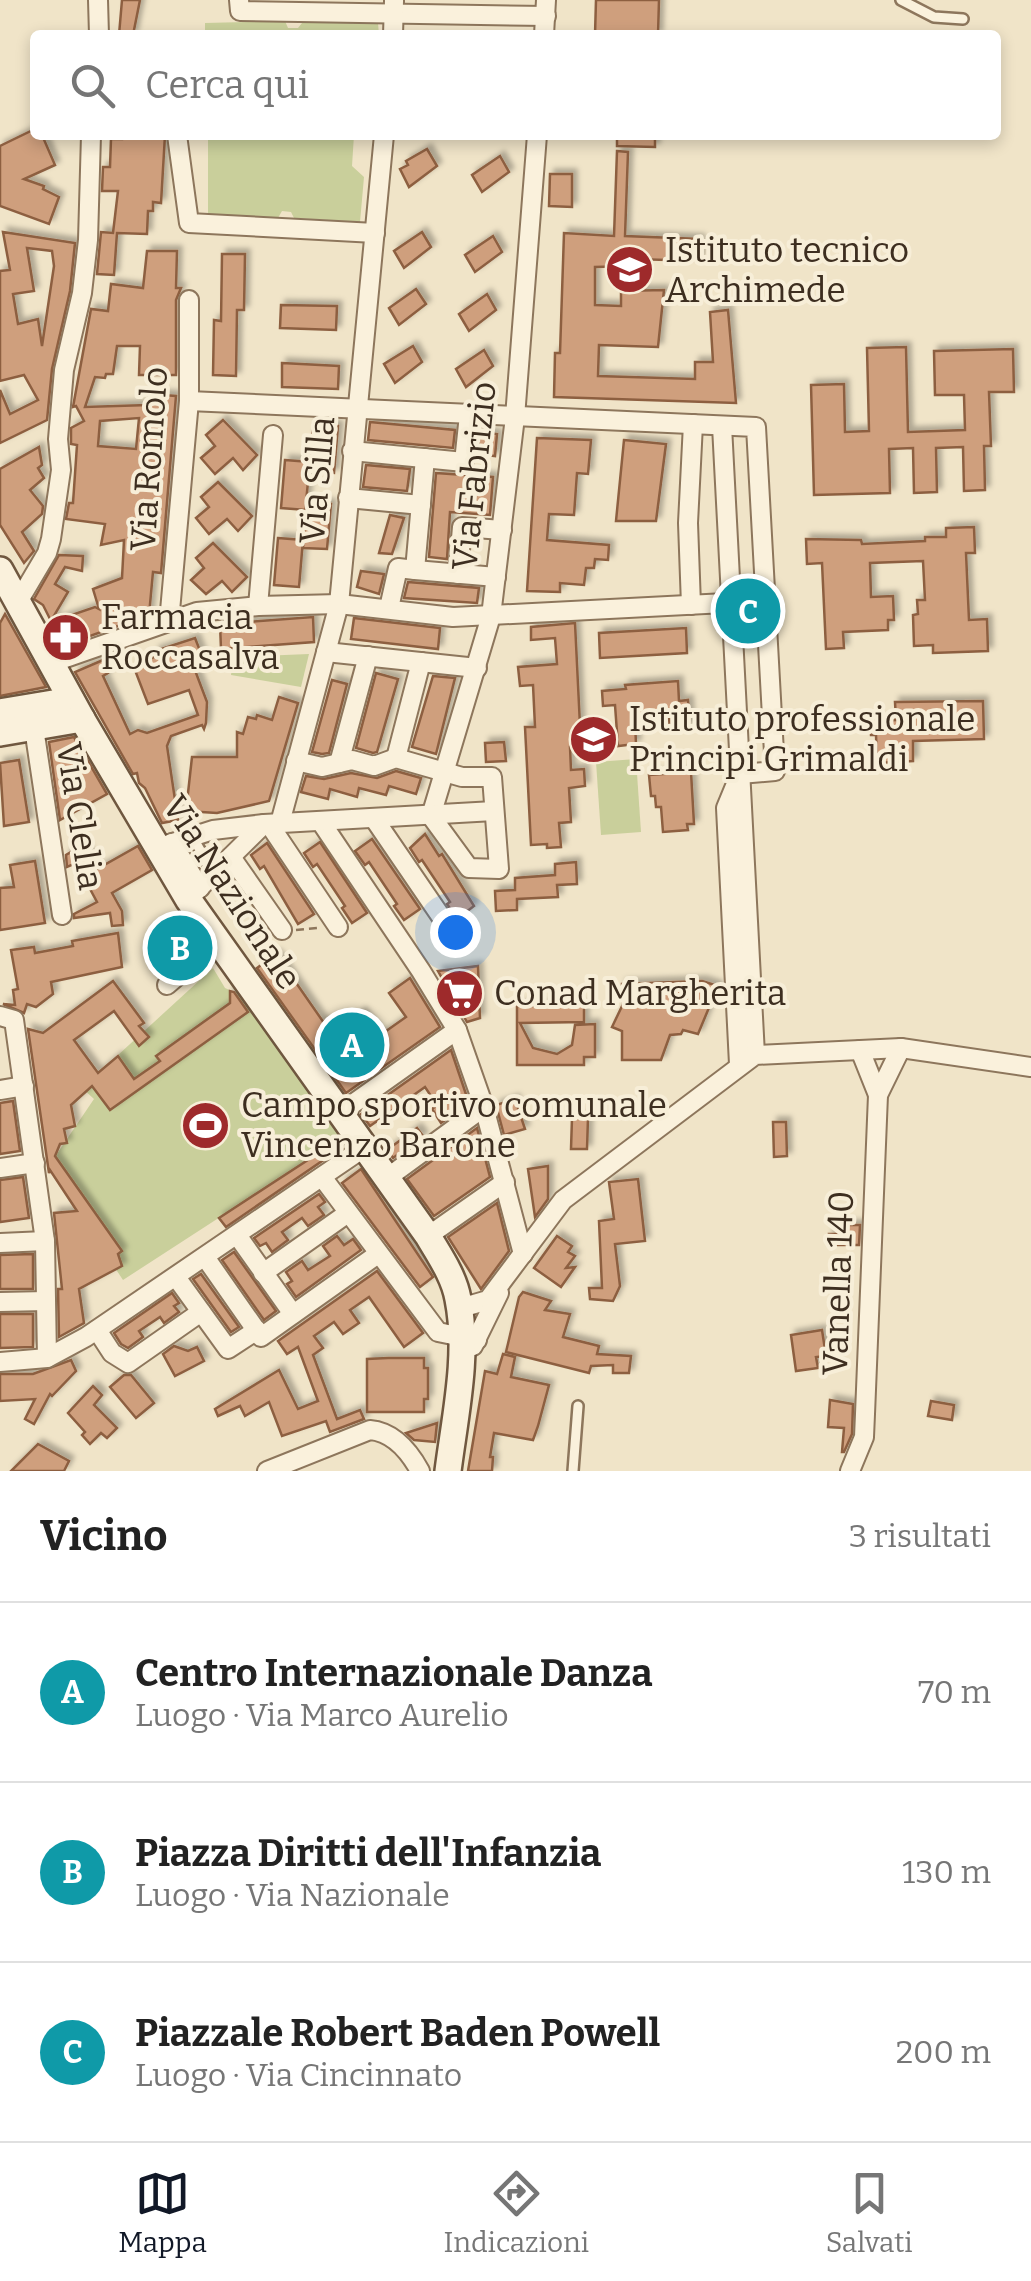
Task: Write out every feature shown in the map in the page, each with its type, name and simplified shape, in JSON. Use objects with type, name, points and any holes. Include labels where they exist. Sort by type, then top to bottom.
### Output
[{"type":"street","points":[[98,0],[99,30]]},
{"type":"street","points":[[239,5],[546,8]]},
{"type":"street","points":[[18,602],[47,554],[51,538],[61,470],[58,439],[62,384],[82,293],[88,240],[91,140]]},
{"type":"street","points":[[178,140],[189,223],[375,233]]},
{"type":"street","name":"Via Silla","points":[[271,824],[296,760],[339,604],[384,140]]},
{"type":"street","name":"Via Fabrizio","points":[[431,816],[491,616],[516,417],[537,140]]},
{"type":"street","name":"Via Romolo","points":[[169,622],[189,401],[189,300]]},
{"type":"street","points":[[189,401],[756,427],[776,771],[740,774]]},
{"type":"street","points":[[352,451],[464,462],[469,415]]},
{"type":"street","points":[[685,424],[688,523],[698,605]]},
{"type":"street","points":[[722,426],[740,774],[734,808],[747,1060]]},
{"type":"street","points":[[258,606],[273,436]]},
{"type":"street","points":[[415,570],[425,458]]},
{"type":"street","points":[[348,498],[421,505]]},
{"type":"street","points":[[458,574],[462,527],[502,530]]},
{"type":"street","points":[[390,608],[398,568],[496,577]]},
{"type":"street","name":"Via Nazionale","points":[[0,570],[77,710],[165,845],[201,887],[218,940],[428,1236],[447,1269],[468,1339],[460,1371],[448,1471]]},
{"type":"street","points":[[51,663],[197,612],[258,606],[339,604],[491,616],[766,600]]},
{"type":"street","points":[[326,652],[477,668]]},
{"type":"street","points":[[340,763],[368,656]]},
{"type":"street","points":[[396,758],[421,662]]},
{"type":"street","points":[[0,712],[77,710]]},
{"type":"street","points":[[0,734],[34,728],[77,710]]},
{"type":"street","name":"Via Clelia","points":[[34,728],[62,914]]},
{"type":"street","points":[[296,760],[322,767],[352,760],[374,766],[396,758],[462,777],[492,776],[500,869],[468,868],[431,816]]},
{"type":"street","points":[[165,845],[213,830],[271,824],[494,811]]},
{"type":"street","points":[[376,820],[444,922]]},
{"type":"street","points":[[321,822],[422,970],[456,1030],[484,1107],[523,1254]]},
{"type":"street","points":[[201,887],[271,824]]},
{"type":"street","points":[[271,824],[338,927]]},
{"type":"street","points":[[231,858],[282,930]]},
{"type":"street","points":[[167,985],[218,940]]},
{"type":"street","points":[[0,1016],[14,1020],[35,1164],[45,1241],[47,1358]]},
{"type":"street","points":[[340,1113],[456,1030]]},
{"type":"street","points":[[878,1095],[901,1048]]},
{"type":"street","points":[[322,1176],[438,1332],[468,1339],[563,1200],[747,1060],[901,1048],[1031,1067]]},
{"type":"street","points":[[860,1050],[878,1095]]},
{"type":"street","points":[[0,1090],[24,1086]]},
{"type":"street","name":"Vanella 140","points":[[850,1471],[864,1437],[866,1414],[878,1095]]},
{"type":"street","points":[[387,1178],[484,1107]]},
{"type":"street","points":[[0,1362],[47,1358],[97,1330],[365,1147]]},
{"type":"street","points":[[0,1168],[35,1164]]},
{"type":"street","points":[[428,1236],[504,1182]]},
{"type":"street","points":[[264,1273],[348,1213]]},
{"type":"street","points":[[237,1236],[293,1314]]},
{"type":"street","points":[[0,1243],[45,1241]]},
{"type":"street","points":[[176,1277],[228,1349],[293,1314],[378,1254]]},
{"type":"street","points":[[205,1257],[259,1333]]},
{"type":"street","points":[[459,1304],[480,1304],[500,1288]]},
{"type":"street","points":[[0,1302],[46,1301]]},
{"type":"street","points":[[97,1330],[112,1353],[128,1363],[201,1312]]},
{"type":"street","points":[[267,1471],[370,1430],[381,1431],[399,1442],[420,1471]]},
{"type":"lane","points":[[901,0],[934,17],[962,18]]},
{"type":"lane","points":[[192,836],[201,887]]},
{"type":"lane","points":[[573,1471],[578,1406]]},
{"type":"green space","points":[[285,21],[288,28],[298,28],[302,23],[378,23],[379,30],[205,30],[205,23]]},
{"type":"green space","points":[[208,140],[354,140],[352,166],[364,177],[360,222],[294,218],[291,212],[282,211],[278,218],[208,214]]},
{"type":"green space","points":[[309,654],[301,687],[231,675],[233,657]]},
{"type":"green space","points":[[636,759],[641,832],[601,835],[596,762]]},
{"type":"green space","name":"Campo sportivo comunale Vincenzo Barone","points":[[213,968],[225,988],[234,992],[240,989],[337,1130],[345,1136],[123,1280],[48,1167],[94,1099],[82,1088]]},
{"type":"building","points":[[122,0],[140,0],[134,30],[119,30]]},
{"type":"building","points":[[596,0],[659,0],[658,30],[595,30]]},
{"type":"building","points":[[30,131],[30,140],[44,140],[55,165],[24,179],[59,197],[49,224],[0,206],[0,146]]},
{"type":"building","points":[[111,140],[165,140],[161,203],[153,202],[153,211],[148,211],[147,234],[117,233],[114,275],[97,274],[101,232],[113,233],[118,191],[102,191],[103,167],[110,167]]},
{"type":"building","points":[[617,140],[655,140],[655,147],[617,146]]},
{"type":"building","points":[[427,149],[437,166],[409,187],[400,169]]},
{"type":"building","points":[[617,151],[628,152],[625,236],[700,239],[699,261],[635,259],[635,266],[595,267],[595,305],[621,306],[621,291],[664,290],[658,347],[599,345],[598,376],[695,379],[695,362],[713,362],[710,312],[728,310],[736,403],[554,397],[555,353],[560,353],[564,233],[614,236]]},
{"type":"building","points":[[500,156],[509,172],[482,192],[472,175]]},
{"type":"building","points":[[550,174],[572,174],[572,207],[549,206]]},
{"type":"building","points":[[3,232],[75,243],[70,291],[52,369],[47,420],[0,443],[0,390],[10,414],[38,400],[24,375],[0,381],[0,271],[10,270]],"holes":[[[27,248],[52,251],[54,266],[42,346],[38,319],[18,324],[13,294],[34,291]]]},
{"type":"building","points":[[422,232],[431,247],[404,268],[394,251]]},
{"type":"building","points":[[493,236],[502,252],[475,272],[465,255]]},
{"type":"building","points":[[147,251],[177,251],[176,288],[181,288],[176,300],[176,375],[139,375],[140,346],[117,346],[113,374],[95,377],[85,407],[148,405],[149,394],[176,396],[161,573],[153,572],[149,615],[62,646],[51,622],[99,609],[93,589],[122,578],[124,540],[101,545],[105,524],[66,519],[69,503],[73,503],[77,445],[71,444],[71,428],[84,421],[73,407],[91,309],[108,311],[111,284],[143,288]],"holes":[[[139,418],[136,449],[98,446],[100,421]]]},
{"type":"building","points":[[222,254],[245,254],[244,310],[237,310],[236,376],[213,375],[214,320],[221,321]]},
{"type":"building","points":[[416,289],[426,304],[399,325],[389,308]]},
{"type":"building","points":[[487,294],[496,310],[469,331],[459,314]]},
{"type":"building","points":[[281,305],[337,306],[336,330],[280,328]]},
{"type":"building","points":[[413,346],[422,362],[395,383],[384,364]]},
{"type":"building","points":[[906,347],[908,432],[965,430],[964,395],[935,395],[934,351],[1013,349],[1014,392],[989,392],[991,446],[984,446],[985,490],[964,491],[963,447],[936,448],[937,492],[914,493],[913,448],[889,449],[890,493],[814,495],[811,385],[844,384],[845,432],[869,431],[867,348]]},
{"type":"building","points":[[484,350],[493,366],[466,387],[456,369]]},
{"type":"building","points":[[282,363],[339,366],[338,389],[282,387]]},
{"type":"building","points":[[223,420],[257,455],[243,470],[233,458],[215,474],[201,458],[215,446],[206,435]]},
{"type":"building","points":[[370,422],[455,430],[453,448],[368,440]]},
{"type":"building","points":[[313,424],[338,426],[334,473],[309,471]]},
{"type":"building","points":[[480,432],[497,434],[495,456],[477,454]]},
{"type":"building","points":[[537,438],[591,440],[588,474],[577,473],[574,515],[549,514],[547,540],[609,545],[608,560],[595,559],[594,568],[586,568],[584,585],[560,583],[560,592],[527,591]]},
{"type":"building","points":[[624,440],[666,444],[656,521],[616,521]]},
{"type":"building","points":[[39,447],[42,465],[38,468],[44,478],[30,490],[43,506],[42,514],[22,532],[34,551],[24,563],[0,525],[0,469]]},
{"type":"building","points":[[285,460],[310,462],[306,502],[331,504],[327,549],[303,548],[306,510],[281,508]]},
{"type":"building","points":[[366,465],[410,469],[407,491],[363,487]]},
{"type":"building","points":[[436,473],[493,477],[490,515],[450,512],[447,559],[429,557]]},
{"type":"building","points":[[218,482],[252,516],[238,531],[227,519],[209,534],[196,518],[209,507],[201,497]]},
{"type":"building","points":[[390,515],[404,518],[392,554],[379,553]]},
{"type":"building","points":[[974,527],[975,553],[966,553],[969,620],[987,619],[988,651],[933,653],[933,645],[914,646],[913,615],[918,614],[917,600],[925,600],[923,561],[870,563],[871,597],[893,596],[894,620],[888,620],[888,630],[843,632],[844,648],[826,649],[822,563],[807,564],[806,539],[861,540],[862,544],[925,541],[925,537],[946,537],[946,528]]},
{"type":"building","points":[[278,538],[303,540],[299,587],[274,585]]},
{"type":"building","points":[[213,543],[247,577],[232,592],[222,581],[206,594],[191,580],[204,568],[196,558]]},
{"type":"building","points":[[59,555],[83,556],[82,571],[65,567],[55,584],[68,592],[51,621],[43,605],[34,599]]},
{"type":"building","points":[[361,571],[384,574],[379,594],[357,587]]},
{"type":"building","points":[[408,582],[479,588],[477,603],[404,598]]},
{"type":"building","points":[[5,614],[46,687],[0,696],[0,623]]},
{"type":"building","points":[[313,617],[314,642],[221,649],[220,624]]},
{"type":"building","points":[[354,618],[440,628],[438,649],[351,639]]},
{"type":"building","points":[[575,623],[581,746],[570,747],[571,770],[584,769],[585,786],[569,788],[571,822],[559,823],[561,847],[547,848],[547,844],[531,845],[525,727],[535,727],[533,685],[520,686],[518,667],[557,664],[555,638],[531,640],[531,627]]},
{"type":"building","points":[[686,628],[687,653],[600,658],[599,633]]},
{"type":"building","points":[[195,638],[204,661],[193,665],[207,702],[206,723],[204,729],[202,725],[171,736],[167,746],[178,820],[162,823],[137,773],[133,774],[75,672],[103,660],[108,673],[103,676],[130,734],[138,730],[147,733],[198,715],[189,690],[148,704],[133,665],[157,656],[155,651]]},
{"type":"building","points":[[376,673],[398,679],[377,752],[373,753],[356,748]]},
{"type":"building","points":[[433,676],[455,678],[436,754],[412,747]]},
{"type":"building","points":[[332,680],[347,684],[329,753],[312,752]]},
{"type":"building","points":[[678,681],[679,701],[688,700],[690,727],[670,729],[669,718],[635,721],[636,744],[618,746],[615,705],[603,706],[602,691]]},
{"type":"building","points":[[279,697],[298,703],[269,801],[217,813],[186,811],[192,757],[237,757],[237,732],[243,734],[248,717],[256,719],[257,715],[272,720]]},
{"type":"building","points":[[983,701],[984,739],[913,741],[913,761],[877,763],[876,735],[871,735],[870,721],[896,720],[895,702]]},
{"type":"building","points":[[74,737],[107,794],[60,820],[49,742]]},
{"type":"building","points":[[504,742],[506,761],[486,762],[485,743]]},
{"type":"building","points":[[19,760],[29,822],[4,826],[0,763]]},
{"type":"building","points":[[396,771],[421,778],[416,794],[389,786],[386,795],[359,788],[357,797],[330,789],[328,799],[301,792],[306,776],[324,779],[351,773],[377,778]]},
{"type":"building","points":[[691,772],[694,824],[687,824],[688,830],[663,832],[661,807],[656,807],[655,796],[651,796],[649,775]]},
{"type":"building","points":[[425,834],[474,906],[457,919],[447,904],[450,902],[410,848]]},
{"type":"building","points":[[372,839],[420,909],[404,920],[369,862],[365,865],[355,851]]},
{"type":"building","points":[[320,842],[367,913],[352,923],[317,864],[313,867],[304,853]]},
{"type":"building","points":[[267,843],[314,914],[298,924],[264,866],[260,869],[251,855]]},
{"type":"building","points":[[83,845],[97,869],[138,846],[152,870],[112,893],[122,911],[123,925],[112,926],[110,913],[74,918],[74,914],[97,902],[76,863],[67,867],[66,855]]},
{"type":"building","points":[[35,861],[45,923],[0,930],[0,888],[14,887],[10,865]]},
{"type":"building","points":[[576,862],[577,884],[557,885],[558,897],[517,899],[517,910],[496,911],[495,891],[515,890],[515,878],[555,875],[555,864]]},
{"type":"building","points":[[118,933],[122,967],[51,982],[53,994],[36,1007],[27,1004],[24,1013],[3,1004],[15,1005],[13,990],[18,989],[11,950],[34,947],[35,953]]},
{"type":"building","points":[[276,954],[331,1033],[362,1012],[379,1036],[406,1017],[389,993],[410,978],[440,1027],[346,1093],[257,968]]},
{"type":"building","points":[[478,966],[480,1018],[467,1022],[438,971]]},
{"type":"building","points":[[113,981],[144,1023],[139,1026],[149,1037],[139,1046],[114,1011],[74,1040],[98,1073],[118,1056],[134,1079],[160,1061],[156,1056],[230,1003],[230,991],[248,1012],[110,1110],[92,1086],[71,1105],[75,1126],[64,1129],[67,1143],[60,1144],[55,1156],[122,1251],[118,1254],[122,1266],[79,1289],[84,1323],[59,1337],[58,1289],[62,1289],[54,1213],[77,1211],[50,1170],[49,1173],[28,1029],[43,1033]]},
{"type":"building","points":[[702,981],[718,986],[698,1034],[683,1030],[681,1034],[670,1035],[661,1060],[622,1060],[622,1031],[612,1027],[623,1004],[622,984]]},
{"type":"building","points":[[517,1006],[584,1006],[584,1022],[520,1023],[533,1048],[557,1054],[572,1045],[575,1025],[595,1024],[595,1057],[584,1057],[584,1065],[517,1065]]},
{"type":"building","points":[[451,1050],[469,1103],[441,1123],[432,1109],[437,1105],[425,1087],[370,1126],[361,1114]]},
{"type":"building","points":[[515,1099],[525,1129],[504,1135],[496,1105]]},
{"type":"building","points":[[13,1101],[20,1151],[0,1154],[0,1103]]},
{"type":"building","points":[[572,1118],[588,1118],[587,1149],[571,1149]]},
{"type":"building","points":[[773,1122],[786,1122],[787,1156],[774,1157]]},
{"type":"building","points":[[417,1128],[423,1136],[393,1158],[387,1150]]},
{"type":"building","points":[[477,1128],[490,1177],[434,1216],[407,1179]]},
{"type":"building","points":[[334,1143],[338,1150],[226,1227],[219,1218]]},
{"type":"building","points":[[548,1166],[548,1199],[535,1217],[528,1169]]},
{"type":"building","points":[[361,1169],[433,1277],[420,1287],[342,1183]]},
{"type":"building","points":[[23,1177],[29,1218],[0,1222],[0,1180]]},
{"type":"building","points":[[638,1179],[645,1241],[615,1244],[620,1286],[613,1301],[590,1299],[589,1288],[602,1288],[599,1221],[614,1219],[609,1182]]},
{"type":"building","points":[[319,1194],[325,1202],[318,1207],[324,1215],[308,1226],[302,1218],[282,1232],[288,1240],[272,1252],[266,1243],[260,1246],[254,1238]]},
{"type":"building","points":[[497,1203],[509,1251],[481,1289],[448,1237]]},
{"type":"building","points":[[841,1225],[860,1225],[859,1245],[830,1245],[829,1234],[841,1234]]},
{"type":"building","points":[[337,1236],[344,1245],[353,1239],[361,1250],[296,1297],[287,1284],[292,1281],[286,1272],[302,1261],[308,1270],[330,1256],[323,1246]]},
{"type":"building","points":[[557,1236],[572,1246],[568,1252],[575,1256],[566,1268],[575,1267],[561,1287],[534,1268]]},
{"type":"building","points":[[234,1252],[276,1311],[264,1320],[222,1260]]},
{"type":"building","points":[[33,1254],[33,1289],[0,1289],[0,1255]]},
{"type":"building","points":[[377,1271],[423,1333],[404,1347],[369,1297],[350,1310],[359,1323],[343,1334],[334,1322],[314,1336],[323,1348],[313,1355],[337,1419],[360,1410],[364,1419],[330,1432],[326,1421],[282,1436],[269,1402],[245,1416],[240,1406],[218,1416],[215,1409],[279,1370],[298,1409],[318,1401],[298,1347],[287,1354],[278,1341]]},
{"type":"building","points":[[201,1274],[239,1327],[231,1332],[193,1279]]},
{"type":"building","points":[[523,1292],[551,1301],[545,1310],[570,1314],[563,1337],[599,1346],[597,1354],[631,1356],[629,1373],[613,1373],[613,1365],[591,1366],[589,1373],[506,1352]]},
{"type":"building","points":[[172,1293],[179,1303],[174,1306],[179,1312],[164,1323],[160,1317],[139,1331],[143,1337],[128,1348],[121,1344],[114,1333]]},
{"type":"building","points":[[0,1314],[33,1314],[33,1347],[0,1348]]},
{"type":"building","points":[[822,1330],[826,1356],[816,1357],[818,1368],[796,1371],[791,1335]]},
{"type":"building","points":[[174,1346],[188,1351],[197,1347],[204,1361],[175,1376],[163,1354]]},
{"type":"building","points":[[503,1354],[515,1357],[511,1377],[549,1385],[538,1426],[533,1440],[494,1433],[492,1471],[468,1471],[485,1371],[497,1374]]},
{"type":"building","points":[[424,1358],[424,1368],[428,1368],[428,1399],[424,1399],[424,1412],[367,1412],[367,1359]]},
{"type":"building","points":[[71,1360],[76,1371],[50,1394],[34,1424],[25,1419],[35,1399],[0,1401],[0,1374],[33,1374]]},
{"type":"building","points":[[124,1375],[131,1375],[154,1403],[136,1418],[110,1387]]},
{"type":"building","points":[[93,1386],[102,1395],[94,1405],[117,1428],[107,1438],[101,1433],[90,1444],[68,1413]]},
{"type":"building","points":[[830,1400],[853,1404],[852,1434],[844,1452],[844,1428],[828,1427]]},
{"type":"building","points":[[931,1401],[954,1405],[952,1420],[928,1416]]},
{"type":"building","points":[[437,1423],[435,1442],[414,1440],[406,1433]]},
{"type":"building","points":[[38,1444],[69,1461],[64,1471],[11,1471]]},
{"type":"place","name":"Istituto tecnico Archimede","points":[[630,270]]},
{"type":"place","name":"Piazzale Robert Baden Powell","points":[[748,611]]},
{"type":"place","name":"Farmacia Roccasalva","points":[[66,637]]},
{"type":"place","name":"Istituto professionale Principi Grimaldi","points":[[594,739]]},
{"type":"place","name":"Piazza Diritti dell'Infanzia","points":[[180,948]]},
{"type":"place","name":"Conad Margherita","points":[[459,993]]},
{"type":"place","name":"Centro Internazionale Danza","points":[[352,1045]]},
{"type":"place","name":"Campo sportivo comunale Vincenzo Barone","points":[[206,1125]]}]
